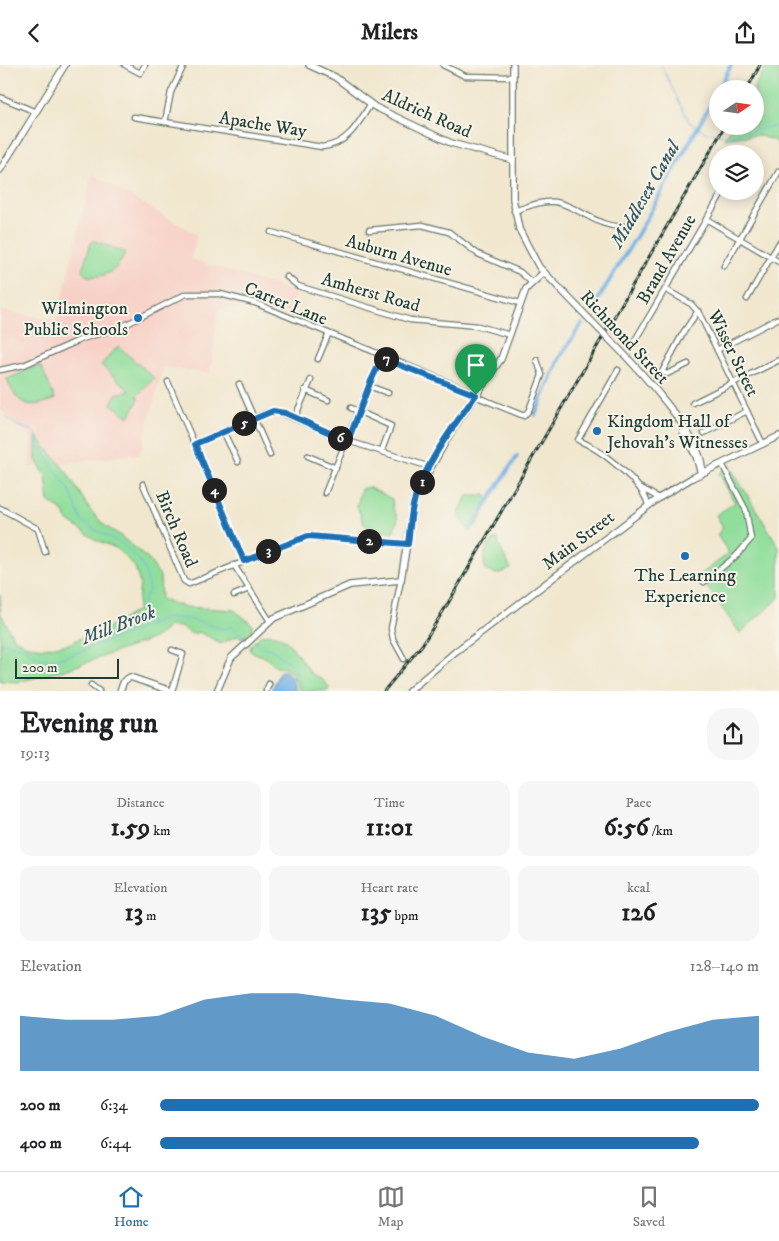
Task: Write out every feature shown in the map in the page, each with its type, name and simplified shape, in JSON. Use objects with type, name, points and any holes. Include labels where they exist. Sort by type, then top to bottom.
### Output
[{"type":"main road","points":[[0,170],[3,158],[36,112],[65,65]]},
{"type":"main road","name":"Aldrich Road","points":[[309,65],[317,66],[340,81],[370,105],[456,145],[514,160]]},
{"type":"main road","name":"Richmond Street","points":[[513,65],[514,211],[524,241],[543,273],[610,340],[654,388],[699,452],[703,466],[701,474]]},
{"type":"main road","points":[[217,691],[230,658],[270,621],[288,610],[350,585],[400,580],[408,544],[414,501],[430,467],[498,364],[520,303],[531,282],[543,273]]},
{"type":"main road","name":"Richmond Street","points":[[681,425],[696,456],[701,474]]},
{"type":"main road","name":"Main Street","points":[[410,691],[455,652],[648,505],[701,474],[779,436]]},
{"type":"main road","points":[[699,452],[708,463],[722,464]]},
{"type":"main road","points":[[120,691],[124,681],[130,677],[171,691]]},
{"type":"street","points":[[125,65],[140,73],[144,65]]},
{"type":"street","points":[[165,122],[172,91],[184,65]]},
{"type":"street","points":[[443,65],[465,76],[513,77]]},
{"type":"street","points":[[0,97],[36,112]]},
{"type":"street","name":"Apache Way","points":[[134,117],[326,147],[350,135],[370,105]]},
{"type":"street","points":[[724,266],[779,171]]},
{"type":"street","name":"Brand Avenue","points":[[634,342],[718,200]]},
{"type":"street","points":[[514,211],[547,202],[556,202],[613,226],[624,226]]},
{"type":"street","points":[[706,219],[779,262]]},
{"type":"street","points":[[369,230],[422,225],[449,232],[478,253],[520,272],[531,282]]},
{"type":"street","name":"Auburn Avenue","points":[[271,232],[520,303]]},
{"type":"street","points":[[747,299],[779,243]]},
{"type":"street","name":"Amherst Road","points":[[287,277],[298,286],[410,320],[478,326],[510,335]]},
{"type":"street","name":"Wisser Street","points":[[665,289],[691,304],[698,311],[763,444]]},
{"type":"street","name":"Carter Lane","points":[[0,370],[19,367],[82,339],[121,327],[189,293],[212,293],[243,299],[524,416],[529,410],[542,374],[537,360]]},
{"type":"street","points":[[688,364],[669,373],[662,373],[662,368],[698,311]]},
{"type":"street","points":[[717,350],[779,318]]},
{"type":"street","points":[[318,359],[328,335]]},
{"type":"street","points":[[325,493],[382,358]]},
{"type":"street","points":[[694,403],[779,360]]},
{"type":"street","points":[[618,370],[578,440],[595,448],[640,487],[659,498]]},
{"type":"street","points":[[294,417],[311,380]]},
{"type":"street","points":[[168,382],[244,561]]},
{"type":"street","points":[[239,384],[270,455]]},
{"type":"street","points":[[369,386],[388,393]]},
{"type":"street","points":[[305,390],[328,400]]},
{"type":"street","points":[[351,408],[391,426],[382,450]]},
{"type":"street","points":[[195,444],[273,411],[294,417],[348,441],[382,450],[430,467]]},
{"type":"street","points":[[704,433],[747,411]]},
{"type":"street","points":[[224,433],[238,462]]},
{"type":"street","points":[[308,456],[336,468]]},
{"type":"street","points":[[704,582],[736,556],[751,539],[746,510],[722,464]]},
{"type":"street","name":"Birch Road","points":[[144,484],[187,584],[234,565]]},
{"type":"street","points":[[640,487],[648,505]]},
{"type":"street","points":[[0,508],[38,529],[45,552]]},
{"type":"street","points":[[270,621],[234,565],[308,536],[408,544]]},
{"type":"street","points":[[400,580],[391,631],[404,659]]},
{"type":"street","points":[[234,595],[249,589]]},
{"type":"street","points":[[171,691],[184,655],[172,650]]},
{"type":"street","points":[[266,691],[269,684]]},
{"type":"street","points":[[92,685],[99,691]]},
{"type":"shaded area","name":"Wilmington Public Schools","points":[[92,174],[197,235],[191,259],[296,292],[288,313],[273,308],[270,313],[252,305],[218,309],[210,374],[163,367],[140,454],[28,467],[31,437],[0,409],[0,310],[57,321]]},
{"type":"green space","points":[[767,65],[779,65],[779,145],[773,140],[757,135],[764,135],[764,80],[758,80]]},
{"type":"green space","points":[[726,135],[757,135],[724,139]]},
{"type":"green space","points":[[94,241],[125,252],[116,268],[106,274],[94,277],[87,276],[82,270],[91,243]]},
{"type":"green space","points":[[118,346],[154,378],[137,396],[139,399],[129,417],[111,404],[116,394],[130,391],[101,365]]},
{"type":"green space","points":[[38,366],[42,368],[55,399],[31,405],[20,400],[15,395],[7,379]]},
{"type":"green space","points":[[36,435],[68,474],[90,510],[105,526],[118,534],[149,560],[160,576],[161,599],[184,607],[234,610],[252,624],[252,631],[243,638],[237,636],[220,644],[199,632],[192,634],[182,627],[169,626],[155,638],[65,670],[18,682],[0,681],[0,612],[13,637],[25,645],[43,648],[69,644],[94,631],[107,628],[137,611],[140,584],[135,567],[116,548],[96,540],[67,520],[64,512],[49,502],[46,476],[36,460]]},
{"type":"green space","points":[[729,465],[779,547],[779,598],[740,633],[699,576],[729,553],[717,535],[723,527],[716,515],[735,503],[719,473]]},
{"type":"green space","points":[[368,487],[392,499],[393,508],[398,519],[393,533],[370,529],[364,524],[357,506],[361,489]]},
{"type":"green space","points":[[485,495],[489,503],[477,525],[471,529],[466,527],[458,517],[466,497]]},
{"type":"green space","points":[[497,538],[511,569],[497,574],[487,571],[484,557],[487,548]]},
{"type":"green space","points":[[261,635],[278,636],[286,641],[306,665],[310,673],[322,679],[329,687],[328,691],[300,691],[292,673],[285,668],[276,667],[265,657],[250,651],[251,645]]},
{"type":"water","points":[[280,671],[286,671],[292,678],[296,691],[271,691]]},
{"type":"waterway","points":[[661,65],[689,122],[707,133],[733,135],[779,126]]},
{"type":"waterway","name":"Middlesex Canal","points":[[724,80],[731,65]]},
{"type":"waterway","name":"Middlesex Canal","points":[[592,309],[639,232],[709,107]]},
{"type":"waterway","name":"Middlesex Canal","points":[[535,415],[560,357],[582,324]]},
{"type":"waterway","points":[[6,417],[17,426],[32,430],[36,435],[41,448],[70,491],[81,520],[93,529],[121,543],[139,560],[145,570],[149,590],[143,607],[151,625]]},
{"type":"waterway","name":"Middlesex Canal","points":[[470,530],[517,456]]},
{"type":"waterway","name":"Mill Brook","points":[[0,642],[24,648],[41,659],[63,658],[168,618],[189,619],[222,629],[232,627],[245,637]]},
{"type":"waterway","name":"Mill Brook","points":[[254,642],[264,648],[270,648],[294,667],[304,691]]},
{"type":"railway","points":[[752,80],[760,65]]},
{"type":"railway","points":[[384,691],[422,645],[447,605],[720,135]]},
{"type":"place","name":"Wilmington Public Schools","points":[[138,318]]},
{"type":"place","name":"Kingdom Hall of Jehovah's Witnesses","points":[[597,431]]},
{"type":"place","name":"The Learning Experience","points":[[685,556]]},
{"type":"route","points":[[382,358],[476,395],[446,439],[420,485],[413,505],[408,544],[308,536],[244,561],[195,444],[273,411],[285,413],[348,441],[370,383],[382,358]]}]
